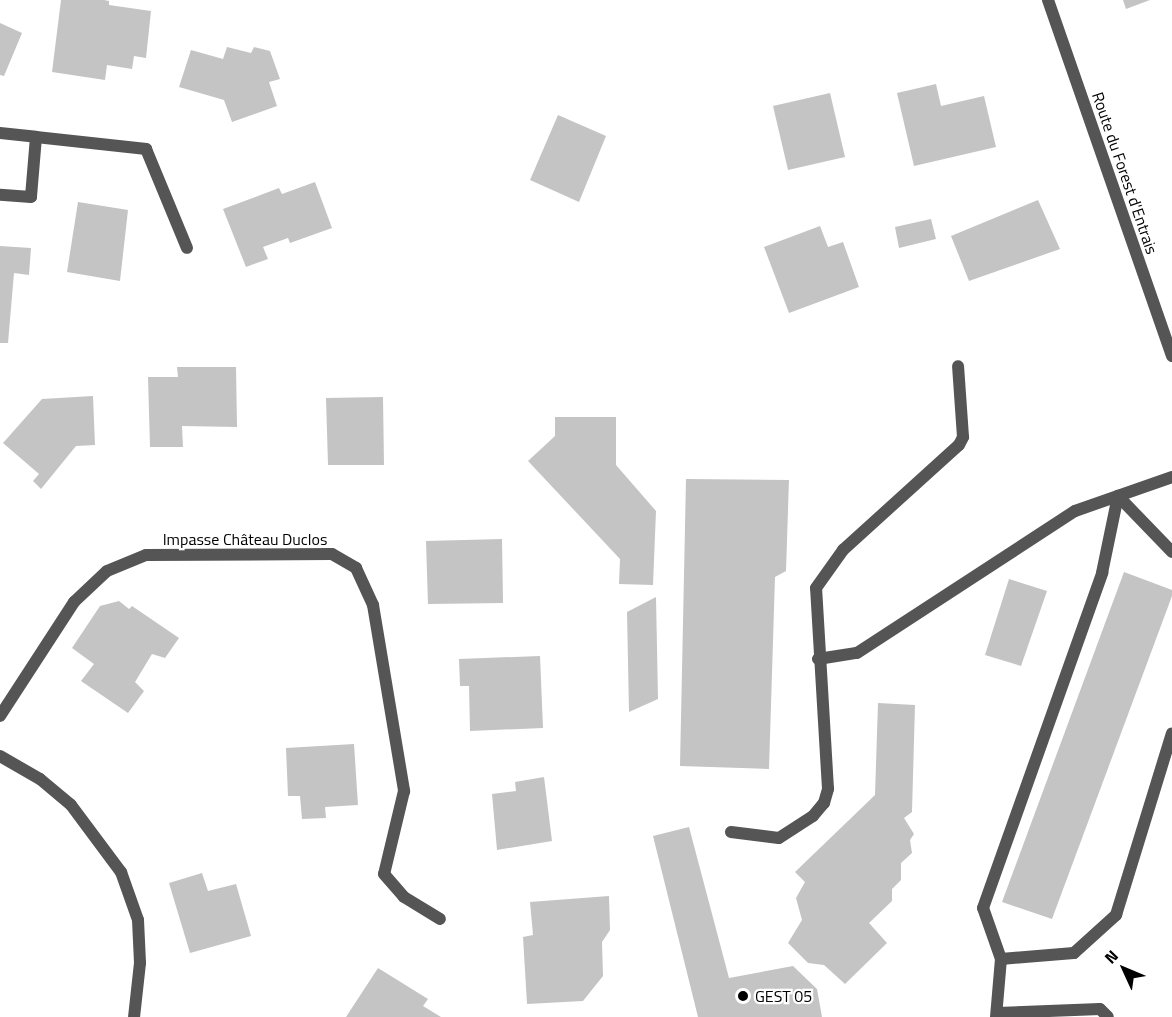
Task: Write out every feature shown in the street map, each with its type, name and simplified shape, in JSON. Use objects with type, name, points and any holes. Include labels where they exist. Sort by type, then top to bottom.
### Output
[{"type":"street","name":"Route du Forest d'Entrais","points":[[1048,0],[1172,356]]},
{"type":"street","points":[[0,133],[146,149],[187,248]]},
{"type":"street","points":[[0,195],[31,197],[36,137]]},
{"type":"street","points":[[731,832],[779,838],[813,816],[824,803],[828,789],[818,659],[816,588],[826,570],[959,446],[963,437],[958,366]]},
{"type":"street","points":[[818,659],[857,653],[1075,511],[1172,477]]},
{"type":"street","points":[[1118,496],[1172,552]]},
{"type":"street","points":[[1108,1017],[1100,1009],[996,1015],[1001,959],[983,908],[1102,573],[1118,496]]},
{"type":"street","name":"Impasse Château Duclos","points":[[0,716],[74,602],[107,571],[146,555],[332,554],[356,568],[373,605],[404,791],[396,834],[384,874],[404,897],[440,919]]},
{"type":"street","points":[[1001,959],[1074,953],[1116,915],[1172,732]]},
{"type":"street","points":[[0,756],[40,779],[70,805],[121,872],[138,920],[140,963],[136,1016]]},
{"type":"building","points":[[61,0],[104,0],[109,1],[109,5],[151,11],[146,58],[134,56],[132,69],[107,65],[105,80],[52,72]]},
{"type":"building","points":[[1123,0],[1150,0],[1126,9]]},
{"type":"building","points":[[0,23],[22,33],[4,76],[0,75]]},
{"type":"building","points":[[227,47],[251,53],[254,47],[270,51],[280,79],[269,82],[277,106],[232,122],[224,100],[179,87],[191,50],[223,59]]},
{"type":"building","points":[[936,84],[941,106],[984,96],[996,147],[914,166],[897,93]]},
{"type":"building","points":[[830,93],[845,157],[788,170],[773,106]]},
{"type":"building","points":[[558,115],[606,136],[579,202],[530,180]]},
{"type":"building","points":[[315,182],[332,228],[290,243],[288,238],[263,247],[268,259],[246,267],[223,209],[279,188],[282,194]]},
{"type":"building","points":[[1038,200],[1060,249],[969,281],[951,236]]},
{"type":"building","points":[[78,202],[128,210],[120,281],[67,272]]},
{"type":"building","points":[[931,219],[936,239],[899,248],[895,227]]},
{"type":"building","points":[[820,226],[828,247],[843,242],[859,287],[789,313],[764,247]]},
{"type":"building","points":[[0,246],[31,248],[29,275],[14,273],[8,343],[0,343]]},
{"type":"building","points":[[177,367],[236,367],[237,427],[182,426],[183,447],[150,447],[148,377],[178,377]]},
{"type":"building","points":[[93,396],[95,445],[76,446],[41,489],[33,481],[39,474],[3,443],[42,399]]},
{"type":"building","points":[[383,397],[384,465],[328,465],[326,398]]},
{"type":"building","points":[[555,417],[616,417],[616,465],[656,511],[653,585],[619,584],[620,559],[528,461],[555,436]]},
{"type":"building","points":[[686,479],[789,480],[786,571],[775,577],[769,769],[680,766]]},
{"type":"building","points":[[502,539],[503,603],[428,604],[426,541]]},
{"type":"building","points":[[1124,572],[1172,590],[1172,596],[1052,919],[1002,902]]},
{"type":"building","points":[[1009,579],[1047,591],[1021,666],[985,655]]},
{"type":"building","points":[[656,597],[658,699],[629,712],[627,612]]},
{"type":"building","points":[[119,601],[129,609],[132,606],[179,638],[165,658],[152,654],[135,682],[144,691],[128,713],[81,681],[94,664],[72,648],[100,606]]},
{"type":"building","points":[[540,656],[543,728],[470,731],[469,686],[460,686],[459,659]]},
{"type":"building","points":[[878,703],[915,705],[912,812],[904,818],[914,834],[910,840],[912,853],[901,863],[901,880],[892,889],[892,901],[869,923],[887,943],[845,984],[824,965],[808,963],[788,943],[802,920],[796,898],[805,882],[795,872],[875,795]]},
{"type":"building","points":[[354,744],[358,805],[325,807],[326,818],[302,819],[300,796],[288,796],[286,748]]},
{"type":"building","points":[[544,777],[552,841],[497,850],[492,794],[516,791],[515,782]]},
{"type":"building","points":[[689,827],[729,978],[793,966],[817,989],[822,1017],[698,1017],[653,836]]},
{"type":"building","points":[[202,873],[208,891],[236,884],[251,936],[190,953],[169,883]]},
{"type":"building","points":[[609,896],[610,930],[602,942],[603,976],[583,1001],[527,1004],[523,937],[533,935],[530,902]]},
{"type":"building","points":[[378,968],[428,999],[423,1006],[441,1017],[346,1017]]},
{"type":"place","name":"GEST 05","points":[[743,996]]}]
